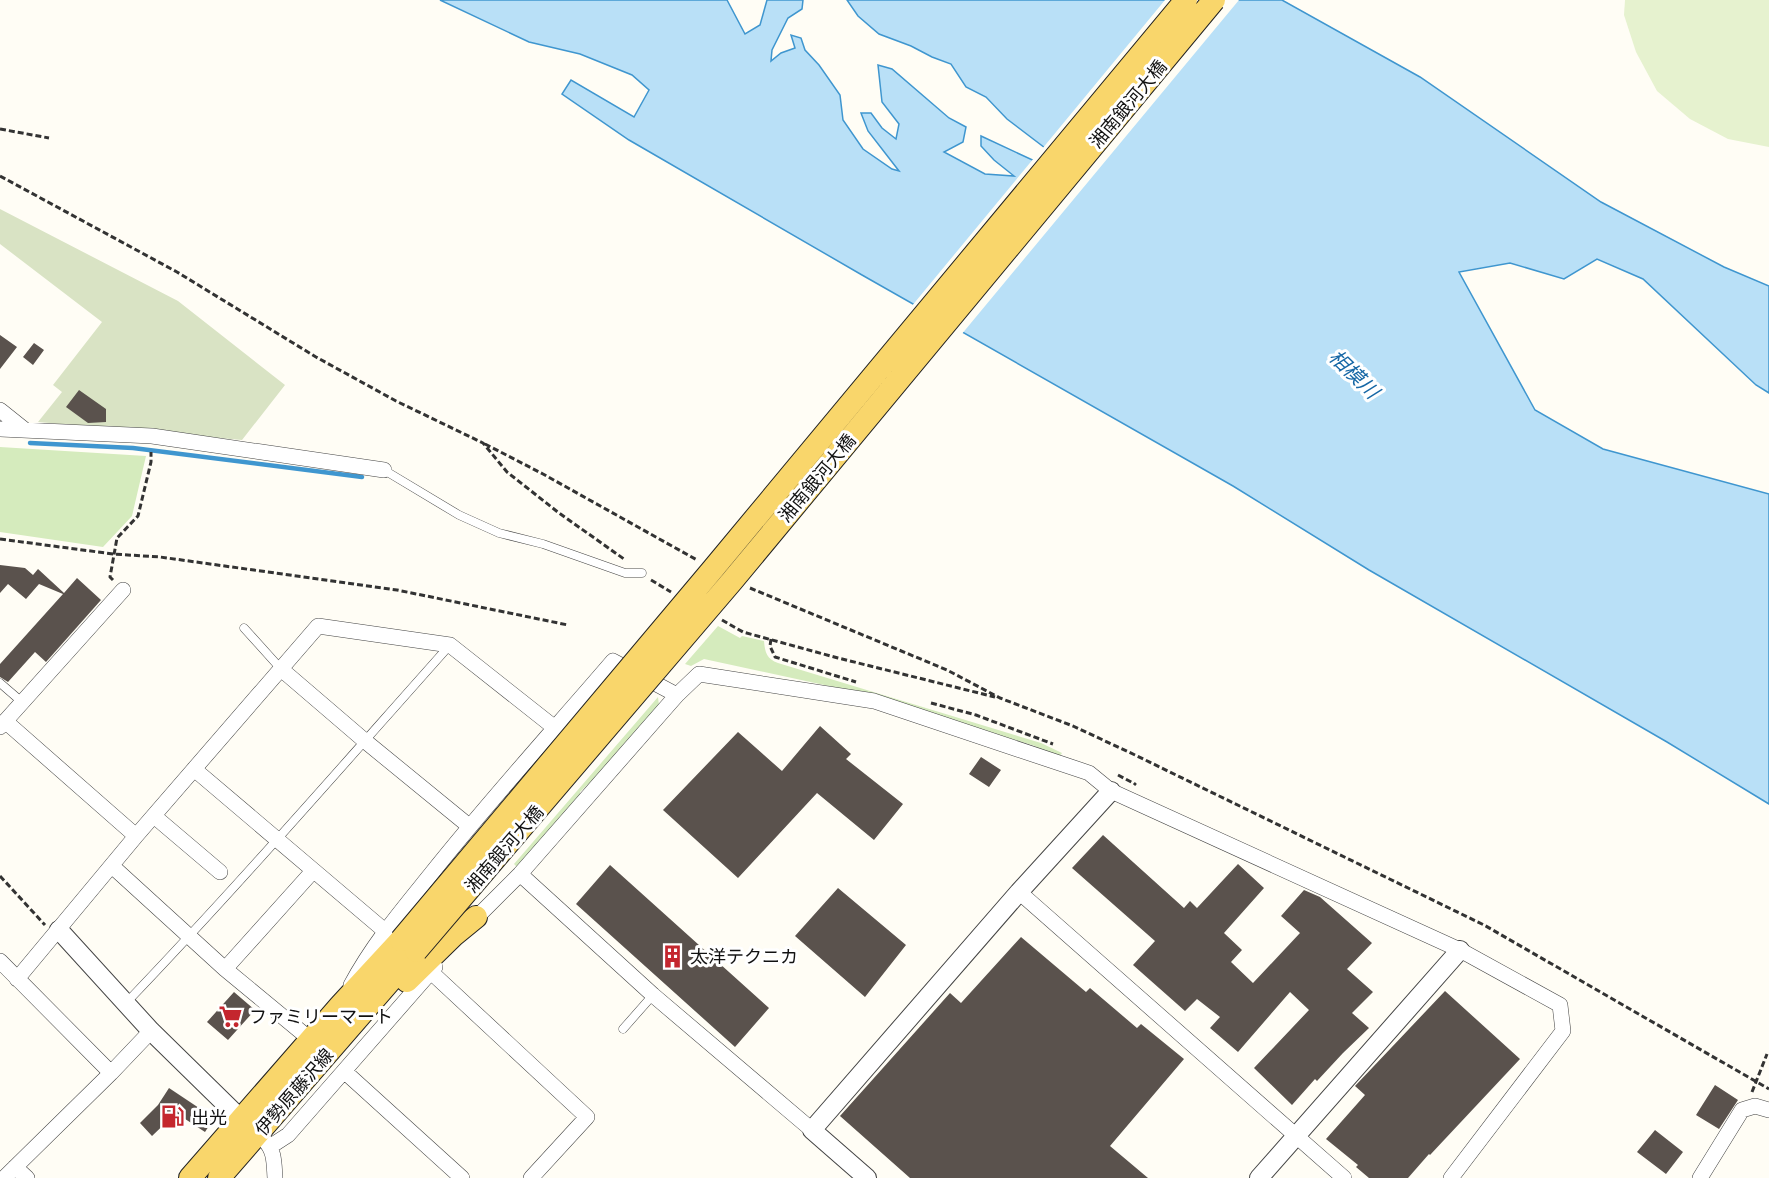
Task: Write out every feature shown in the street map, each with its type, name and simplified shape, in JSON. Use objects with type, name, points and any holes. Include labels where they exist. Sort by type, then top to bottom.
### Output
[{"type":"main road","name":"湘南銀河大橋","points":[[401,941],[1186,0]]},
{"type":"main road","name":"湘南銀河大橋","points":[[401,941],[732,581],[1214,0]]},
{"type":"main road","points":[[376,999],[392,997],[454,935],[476,917]]},
{"type":"main road","name":"伊勢原藤沢線","points":[[219,1178],[256,1133],[376,999],[401,941]]},
{"type":"main road","name":"伊勢原藤沢線","points":[[190,1178],[256,1133],[310,1040],[401,941]]},
{"type":"street","points":[[0,410],[25,430]]},
{"type":"street","points":[[0,429],[152,436],[384,470]]},
{"type":"street","points":[[123,590],[3,724],[136,836]]},
{"type":"street","points":[[17,979],[136,836],[318,626],[450,645],[555,728]]},
{"type":"street","points":[[195,769],[313,871],[401,941],[469,826],[613,661],[677,694]]},
{"type":"street","points":[[281,669],[364,741],[469,826]]},
{"type":"street","points":[[256,1133],[288,1135],[476,917],[520,874],[677,694],[699,675],[874,701],[1089,773],[1111,791],[1460,950],[1560,1005],[1563,1031],[1451,1178]]},
{"type":"street","points":[[812,1130],[1019,892],[1111,791]]},
{"type":"street","points":[[154,816],[220,872]]},
{"type":"street","points":[[112,866],[225,969],[310,1040]]},
{"type":"street","points":[[225,969],[313,871]]},
{"type":"street","points":[[520,874],[653,995],[867,1178]]},
{"type":"street","points":[[1019,892],[1344,1178]]},
{"type":"street","points":[[57,933],[151,1031],[256,1133],[273,1157],[275,1178]]},
{"type":"street","points":[[1259,1178],[1460,950]]},
{"type":"street","points":[[0,961],[111,1073]]},
{"type":"street","points":[[430,972],[587,1117],[531,1178]]},
{"type":"street","points":[[27,1178],[10,1173],[151,1031]]},
{"type":"street","points":[[344,1071],[462,1178]]},
{"type":"street","points":[[1700,1178],[1742,1110],[1755,1106],[1769,1110]]},
{"type":"lane","points":[[384,470],[459,515],[500,533],[543,544],[626,573],[642,573]]},
{"type":"lane","points":[[244,628],[281,669]]},
{"type":"lane","points":[[126,1004],[190,937],[450,645]]},
{"type":"lane","points":[[0,683],[22,702]]},
{"type":"lane","points":[[623,1029],[653,995]]},
{"type":"path","points":[[0,129],[49,138]]},
{"type":"path","points":[[0,176],[177,272],[316,357],[396,401],[543,474],[703,563]]},
{"type":"path","points":[[483,443],[507,472],[559,513],[663,588]]},
{"type":"path","points":[[110,577],[117,538],[138,516],[151,462]]},
{"type":"path","points":[[0,539],[113,555],[160,557],[397,590],[568,625]]},
{"type":"path","points":[[743,585],[947,670],[1000,698],[1073,726],[1484,925],[1769,1089]]},
{"type":"path","points":[[743,632],[1000,698]]},
{"type":"path","points":[[0,876],[57,933]]},
{"type":"path","points":[[1757,1082],[1767,1054]]},
{"type":"green space","points":[[1625,0],[1769,0],[1769,147],[1728,139],[1690,119],[1657,91],[1636,52],[1624,15]]},
{"type":"green space","points":[[0,209],[178,301],[285,385],[242,440],[38,422],[62,392],[53,385],[102,322],[0,244]]},
{"type":"green space","points":[[0,447],[146,456],[132,516],[103,547],[0,532]]},
{"type":"green space","points":[[718,626],[740,638],[742,636],[764,641],[767,655],[778,663],[1041,743],[1062,753],[1060,756],[1039,750],[1035,746],[852,691],[704,659],[691,666],[685,664]]},
{"type":"green space","points":[[658,697],[659,706],[592,783],[580,792],[580,795],[517,867],[514,864]]},
{"type":"water","name":"相模川","points":[[440,0],[727,0],[745,34],[760,25],[767,0],[803,0],[802,9],[788,18],[772,50],[771,61],[781,53],[795,48],[791,35],[801,38],[805,50],[819,65],[840,95],[843,120],[863,149],[892,169],[899,171],[868,131],[861,113],[871,113],[882,128],[896,139],[899,124],[882,102],[878,65],[892,69],[949,118],[966,127],[963,142],[944,152],[985,174],[1014,176],[981,146],[981,136],[1054,170],[1070,167],[1007,119],[986,97],[966,87],[951,64],[879,34],[858,16],[847,0],[1282,0],[1420,77],[1601,202],[1724,267],[1769,286],[1769,393],[1756,385],[1643,279],[1597,259],[1564,279],[1510,263],[1459,272],[1535,410],[1603,449],[1769,494],[1769,804],[1667,742],[1369,570],[1233,486],[629,140],[562,94],[571,80],[634,117],[649,90],[632,75],[580,54],[529,42]]},
{"type":"pier","points":[[1165,0],[1239,0],[961,335],[911,307],[1034,158],[1054,167],[1064,165],[1042,149]]},
{"type":"building","points":[[0,335],[17,347],[0,369]]},
{"type":"building","points":[[34,343],[44,350],[33,365],[23,357]]},
{"type":"building","points":[[79,390],[106,409],[106,422],[88,423],[66,407]]},
{"type":"building","points":[[0,565],[25,568],[33,575],[38,569],[64,593],[77,578],[101,600],[46,662],[35,652],[8,682],[0,677],[0,664],[63,594],[39,584],[26,599],[8,584],[0,593]]},
{"type":"building","points":[[820,726],[851,754],[846,759],[903,804],[874,840],[817,793],[738,878],[663,810],[738,732],[782,771]]},
{"type":"building","points":[[981,757],[1001,770],[989,787],[969,774]]},
{"type":"building","points":[[1103,835],[1184,908],[1190,901],[1197,908],[1238,864],[1264,888],[1224,933],[1242,950],[1231,962],[1253,983],[1300,933],[1281,916],[1304,890],[1320,897],[1372,943],[1347,969],[1373,992],[1352,1013],[1369,1028],[1317,1081],[1315,1079],[1292,1105],[1254,1068],[1309,1010],[1290,992],[1238,1052],[1210,1028],[1220,1017],[1197,999],[1185,1011],[1133,965],[1155,941],[1072,868]]},
{"type":"building","name":"太洋テクニカ","points":[[610,865],[769,1008],[735,1047],[576,904]]},
{"type":"building","points":[[838,888],[906,945],[865,997],[795,936]]},
{"type":"building","points":[[1021,937],[1086,992],[1090,988],[1137,1028],[1141,1024],[1184,1059],[1110,1146],[1148,1178],[910,1178],[840,1116],[950,993],[961,1003]]},
{"type":"building","points":[[1445,991],[1520,1059],[1408,1178],[1369,1178],[1356,1167],[1358,1165],[1326,1139],[1365,1095],[1355,1086]]},
{"type":"building","name":"ファミリーマート","points":[[234,992],[255,1010],[228,1040],[207,1022]]},
{"type":"building","points":[[1715,1085],[1738,1100],[1719,1129],[1696,1115]]},
{"type":"building","points":[[169,1088],[214,1118],[205,1132],[176,1113],[152,1136],[140,1123],[158,1105]]},
{"type":"building","points":[[1655,1130],[1683,1152],[1666,1174],[1637,1152]]},
{"type":"waterway","points":[[30,443],[133,448],[362,477]]},
{"type":"place","name":"太洋テクニカ","points":[[672,956]]},
{"type":"place","name":"ファミリーマート","points":[[231,1016]]},
{"type":"place","name":"出光","points":[[173,1117]]}]
